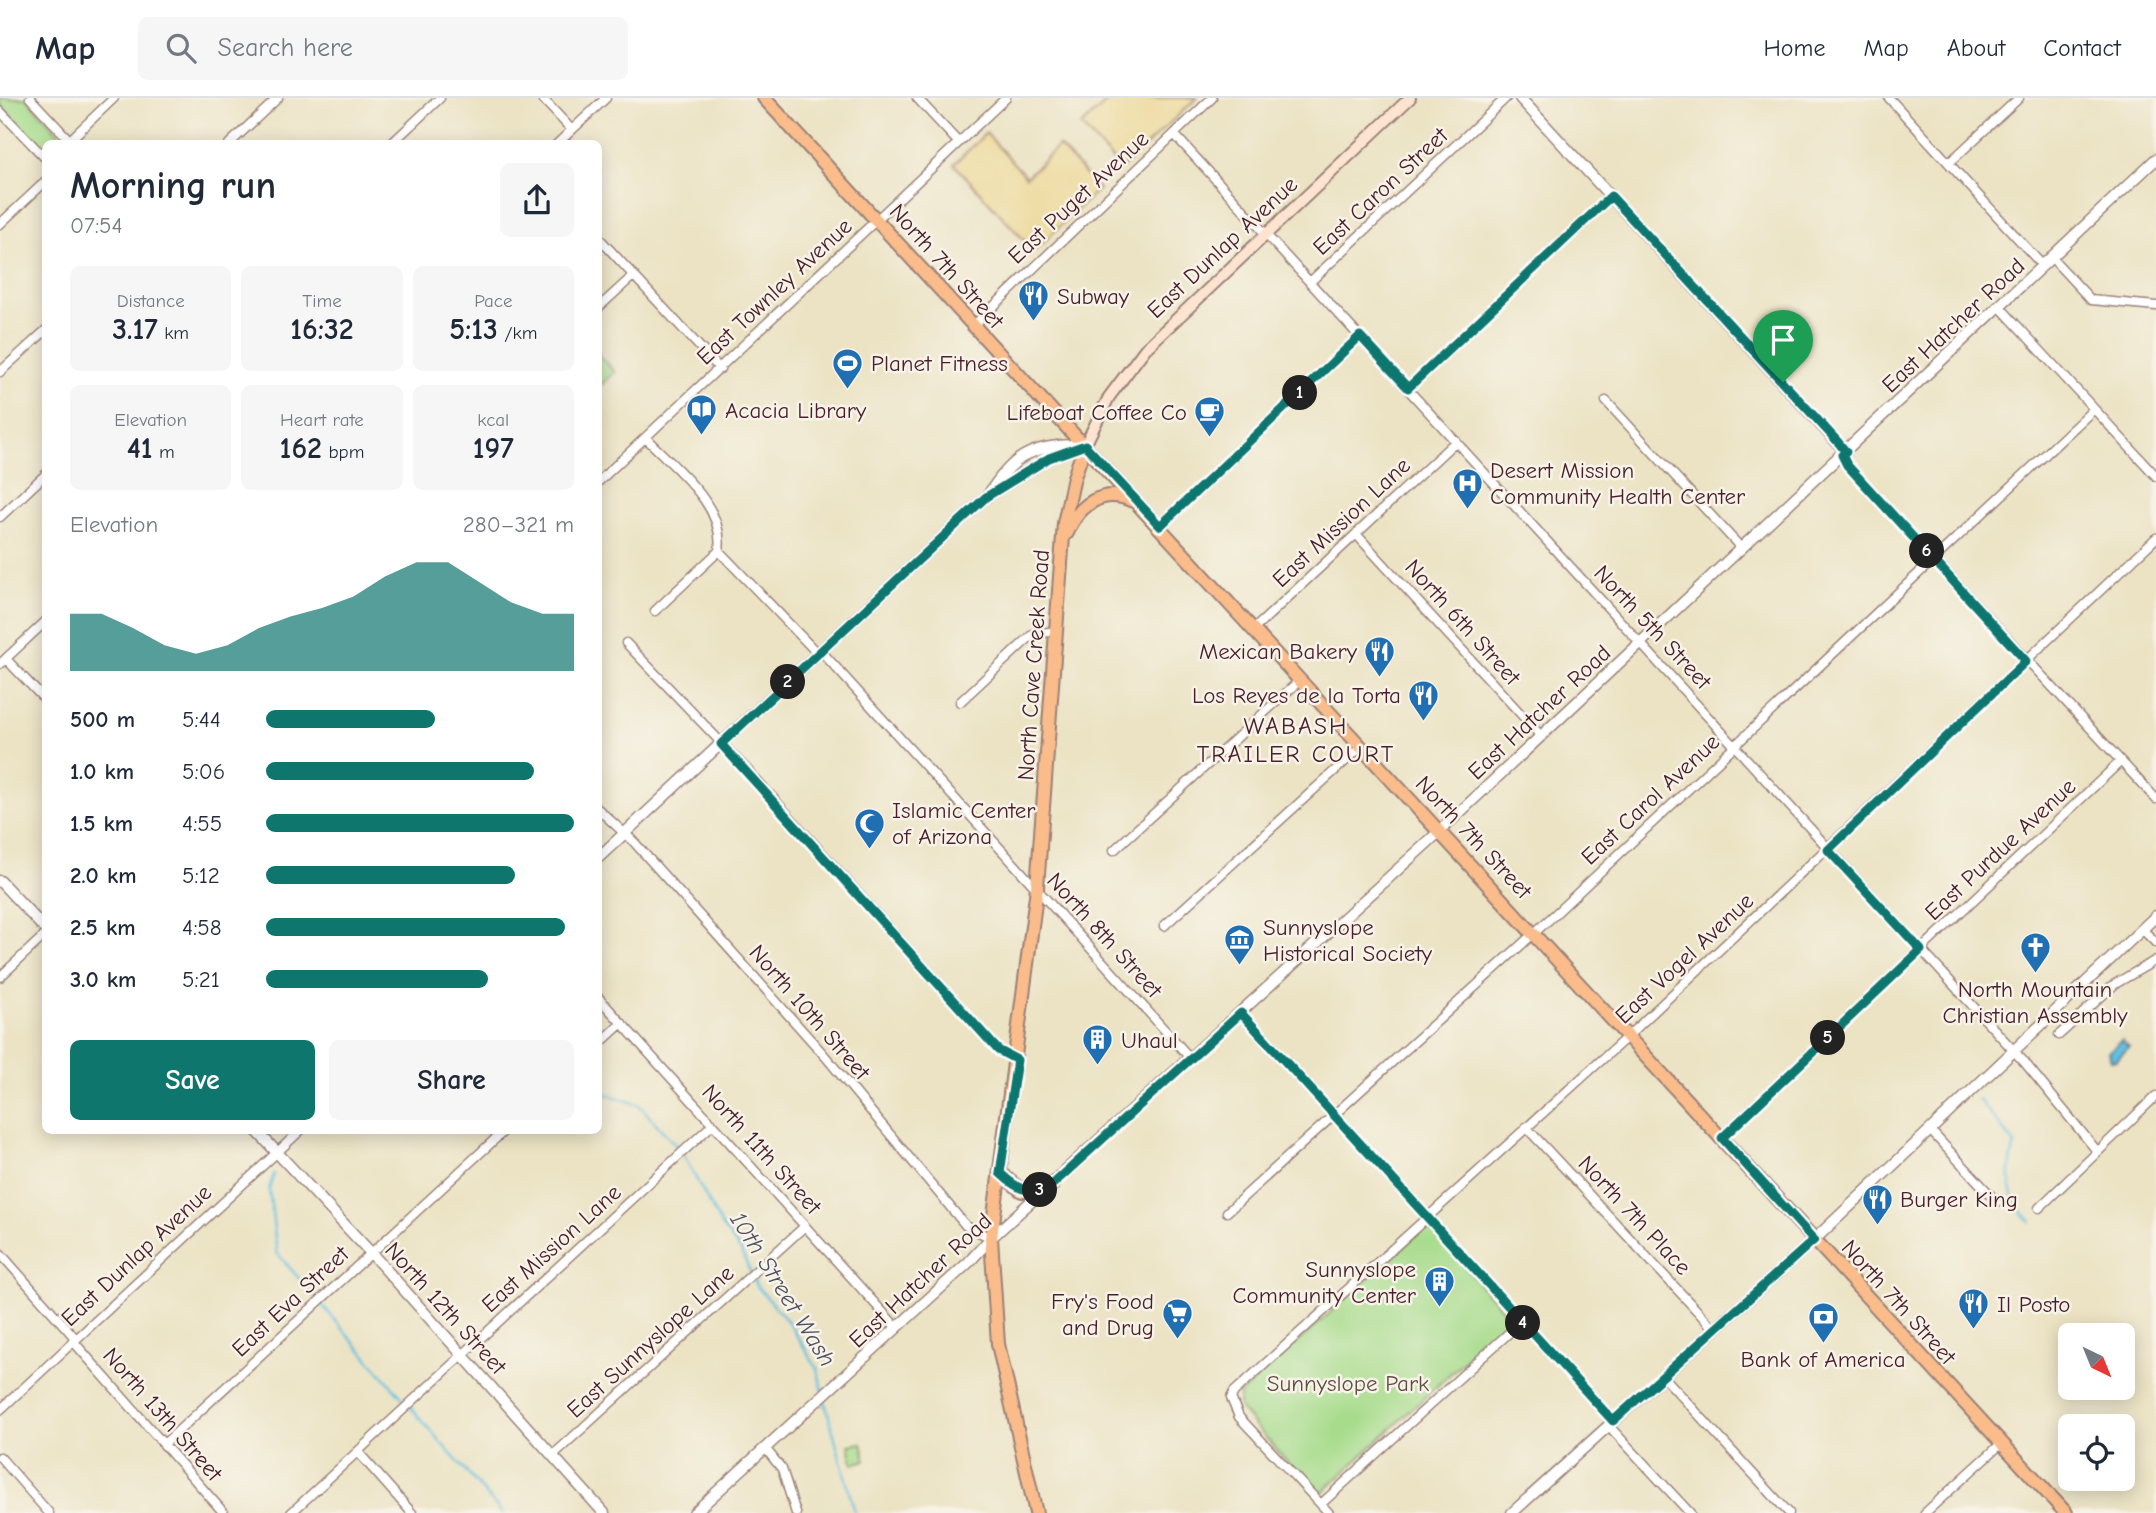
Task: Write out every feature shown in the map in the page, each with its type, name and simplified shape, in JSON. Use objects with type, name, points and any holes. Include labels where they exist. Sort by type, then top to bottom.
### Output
[{"type":"main road","name":"North 7th Street","points":[[764,98],[2066,1513]]},
{"type":"main road","name":"East Dunlap Avenue","points":[[1085,445],[1109,397],[1145,349],[1410,98]]},
{"type":"main road","name":"North Cave Creek Road","points":[[1036,1513],[998,1344],[991,1238],[1017,1060],[1037,888],[1062,543],[1068,500],[1085,445]]},
{"type":"main road","points":[[1062,543],[1077,515],[1100,496],[1126,498],[1142,506]]},
{"type":"main road","points":[[1000,1173],[1022,1191],[1040,1190],[1053,1184]]},
{"type":"street","points":[[30,98],[69,140]]},
{"type":"street","points":[[73,140],[114,98]]},
{"type":"street","points":[[233,140],[278,98]]},
{"type":"street","points":[[395,140],[440,98]]},
{"type":"street","points":[[542,98],[572,130]]},
{"type":"street","points":[[561,140],[606,98]]},
{"type":"street","points":[[917,98],[958,142]]},
{"type":"street","name":"East Townley Avenue","points":[[602,478],[1006,98]]},
{"type":"street","name":"East Puget Avenue","points":[[972,326],[1212,98]]},
{"type":"street","name":"East Caron Street","points":[[1310,282],[1506,98]]},
{"type":"street","points":[[1520,98],[1844,453],[1847,465],[2156,799]]},
{"type":"street","points":[[1889,98],[2043,266]]},
{"type":"street","points":[[1949,163],[2019,98]]},
{"type":"street","points":[[0,111],[42,155]]},
{"type":"street","name":"North 5th Street","points":[[1174,134],[2014,1051],[2097,1151]]},
{"type":"street","name":"East Hatcher Road","points":[[694,1513],[969,1262],[991,1238],[1192,1059],[1440,831],[2156,159]]},
{"type":"street","points":[[0,224],[42,185]]},
{"type":"street","points":[[1408,388],[1611,196]]},
{"type":"street","points":[[602,241],[720,369]]},
{"type":"street","points":[[2052,258],[2091,300],[2156,306]]},
{"type":"street","points":[[602,304],[634,275]]},
{"type":"street","points":[[2000,307],[2156,476]]},
{"type":"street","points":[[0,372],[42,334]]},
{"type":"street","points":[[1160,526],[1360,336]]},
{"type":"street","points":[[1606,401],[1742,549]]},
{"type":"street","name":"East Carol Avenue","points":[[1227,1212],[1534,933],[2094,409]]},
{"type":"street","points":[[646,438],[715,516],[721,540],[719,551],[655,611]]},
{"type":"street","name":"East Mission Lane","points":[[1254,630],[1456,441]]},
{"type":"street","points":[[602,854],[986,497],[1049,458],[1085,445]]},
{"type":"street","points":[[0,517],[42,478]]},
{"type":"street","name":"North 6th Street","points":[[1356,534],[1541,736]]},
{"type":"street","name":"East Vogel Avenue","points":[[1321,1504],[1240,1417],[1231,1398],[1238,1388],[1627,1037],[2156,538]]},
{"type":"street","name":"North 8th Street","points":[[719,551],[819,652],[1192,1059]]},
{"type":"street","points":[[42,625],[3,661],[42,697]]},
{"type":"street","points":[[960,702],[1032,634],[1057,631]]},
{"type":"street","points":[[626,643],[998,1050],[1017,1060]]},
{"type":"street","points":[[1114,850],[1300,680]]},
{"type":"street","points":[[1164,926],[1362,746]]},
{"type":"street","name":"East Purdue Avenue","points":[[1722,1138],[2120,762]]},
{"type":"street","name":"North 10th Street","points":[[602,813],[623,835],[634,842],[825,1056],[966,1226],[991,1238]]},
{"type":"street","points":[[0,881],[42,928]]},
{"type":"street","points":[[1512,1513],[1814,1240],[2156,916]]},
{"type":"street","points":[[2142,929],[2156,943]]},
{"type":"street","points":[[0,977],[42,936]]},
{"type":"street","points":[[2059,1035],[2115,984],[2156,960]]},
{"type":"street","name":"North 11th Street","points":[[602,1001],[897,1328]]},
{"type":"street","points":[[1241,1013],[1332,1116],[1522,1321],[1690,1513]]},
{"type":"street","points":[[602,1041],[622,1023]]},
{"type":"street","points":[[2039,1208],[2156,1096]]},
{"type":"street","name":"East Mission Lane","points":[[290,1513],[713,1125]]},
{"type":"street","name":"North 7th Place","points":[[1526,1127],[1715,1330]]},
{"type":"street","points":[[1930,1130],[1997,1202]]},
{"type":"street","name":"North 12th Street","points":[[260,1134],[372,1253],[604,1513]]},
{"type":"street","name":"East Dunlap Avenue","points":[[0,1410],[297,1134]]},
{"type":"street","name":"East Eva Street","points":[[164,1444],[501,1134]]},
{"type":"street","name":"East Sunnyslope Lane","points":[[552,1456],[805,1226]]},
{"type":"street","name":"North 13th Street","points":[[0,1253],[224,1513]]},
{"type":"street","points":[[1329,1513],[1321,1504],[1522,1321]]},
{"type":"street","points":[[1663,1376],[1789,1513]]},
{"type":"street","points":[[1925,1513],[2002,1443]]},
{"type":"street","points":[[765,1448],[782,1469],[796,1513]]},
{"type":"street","points":[[358,1452],[412,1513]]},
{"type":"street","points":[[0,1457],[49,1513]]},
{"type":"green space","points":[[0,98],[26,98],[65,140],[42,140],[42,149],[0,104]]},
{"type":"green space","points":[[602,358],[615,372],[602,384]]},
{"type":"green space","name":"Sunnyslope Park","points":[[1424,1228],[1433,1230],[1510,1318],[1324,1491],[1314,1492],[1239,1408],[1240,1394]]},
{"type":"green space","points":[[862,1443],[866,1460],[853,1464],[849,1445]]},
{"type":"sand","points":[[1111,98],[1197,98],[1121,169],[1081,126]]},
{"type":"sand","points":[[986,133],[1026,177],[1059,146],[1099,189],[1034,251],[954,164]]},
{"type":"water","points":[[2122,1040],[2129,1047],[2116,1060],[2111,1060],[2109,1052]]},
{"type":"waterway","name":"10th Street Wash","points":[[602,1092],[639,1105],[680,1150]]},
{"type":"waterway","points":[[1978,1099],[2015,1144],[2010,1166],[2011,1186],[2017,1204],[2031,1222]]},
{"type":"waterway","name":"10th Street Wash","points":[[684,1156],[721,1225],[741,1251],[756,1285],[789,1323],[817,1368],[823,1392]]},
{"type":"waterway","points":[[274,1174],[269,1189],[277,1253],[502,1513]]},
{"type":"waterway","name":"10th Street Wash","points":[[824,1398],[855,1513]]},
{"type":"place","name":"Subway","points":[[1034,323]]},
{"type":"place","name":"Planet Fitness","points":[[848,390]]},
{"type":"place","name":"Acacia Library","points":[[702,437]]},
{"type":"place","name":"Lifeboat Coffee Co","points":[[1210,439]]},
{"type":"place","name":"Desert Mission Community Health Center","points":[[1467,510]]},
{"type":"place","name":"Mexican Bakery","points":[[1380,678]]},
{"type":"place","name":"Los Reyes de la Torta","points":[[1424,722]]},
{"type":"place","name":"Islamic Center of Arizona","points":[[869,850]]},
{"type":"place","name":"Sunnyslope Historical Society","points":[[1240,967]]},
{"type":"place","name":"North Mountain Christian Assembly","points":[[2035,975]]},
{"type":"place","name":"Uhaul","points":[[1098,1067]]},
{"type":"place","name":"Burger King","points":[[1877,1226]]},
{"type":"place","name":"Sunnyslope Community Center","points":[[1439,1309]]},
{"type":"place","name":"Il Posto","points":[[1974,1331]]},
{"type":"place","name":"Fry's Food and Drug","points":[[1177,1341]]},
{"type":"place","name":"Bank of America","points":[[1823,1345]]},
{"type":"district","name":"WABASH TRAILER COURT","points":[[1296,740]]},
{"type":"route","points":[[1611,196],[1783,382],[1846,452],[1842,455],[1847,465],[2026,661],[1828,850],[1921,950],[1722,1138],[1814,1240],[1613,1421],[1332,1116],[1241,1013],[1053,1184],[1029,1192],[1016,1188],[1000,1173],[1017,1060],[998,1050],[755,778],[721,744],[986,497],[1011,484],[1029,469],[1049,458],[1085,445],[1160,526],[1360,336],[1408,388],[1611,196]]}]
